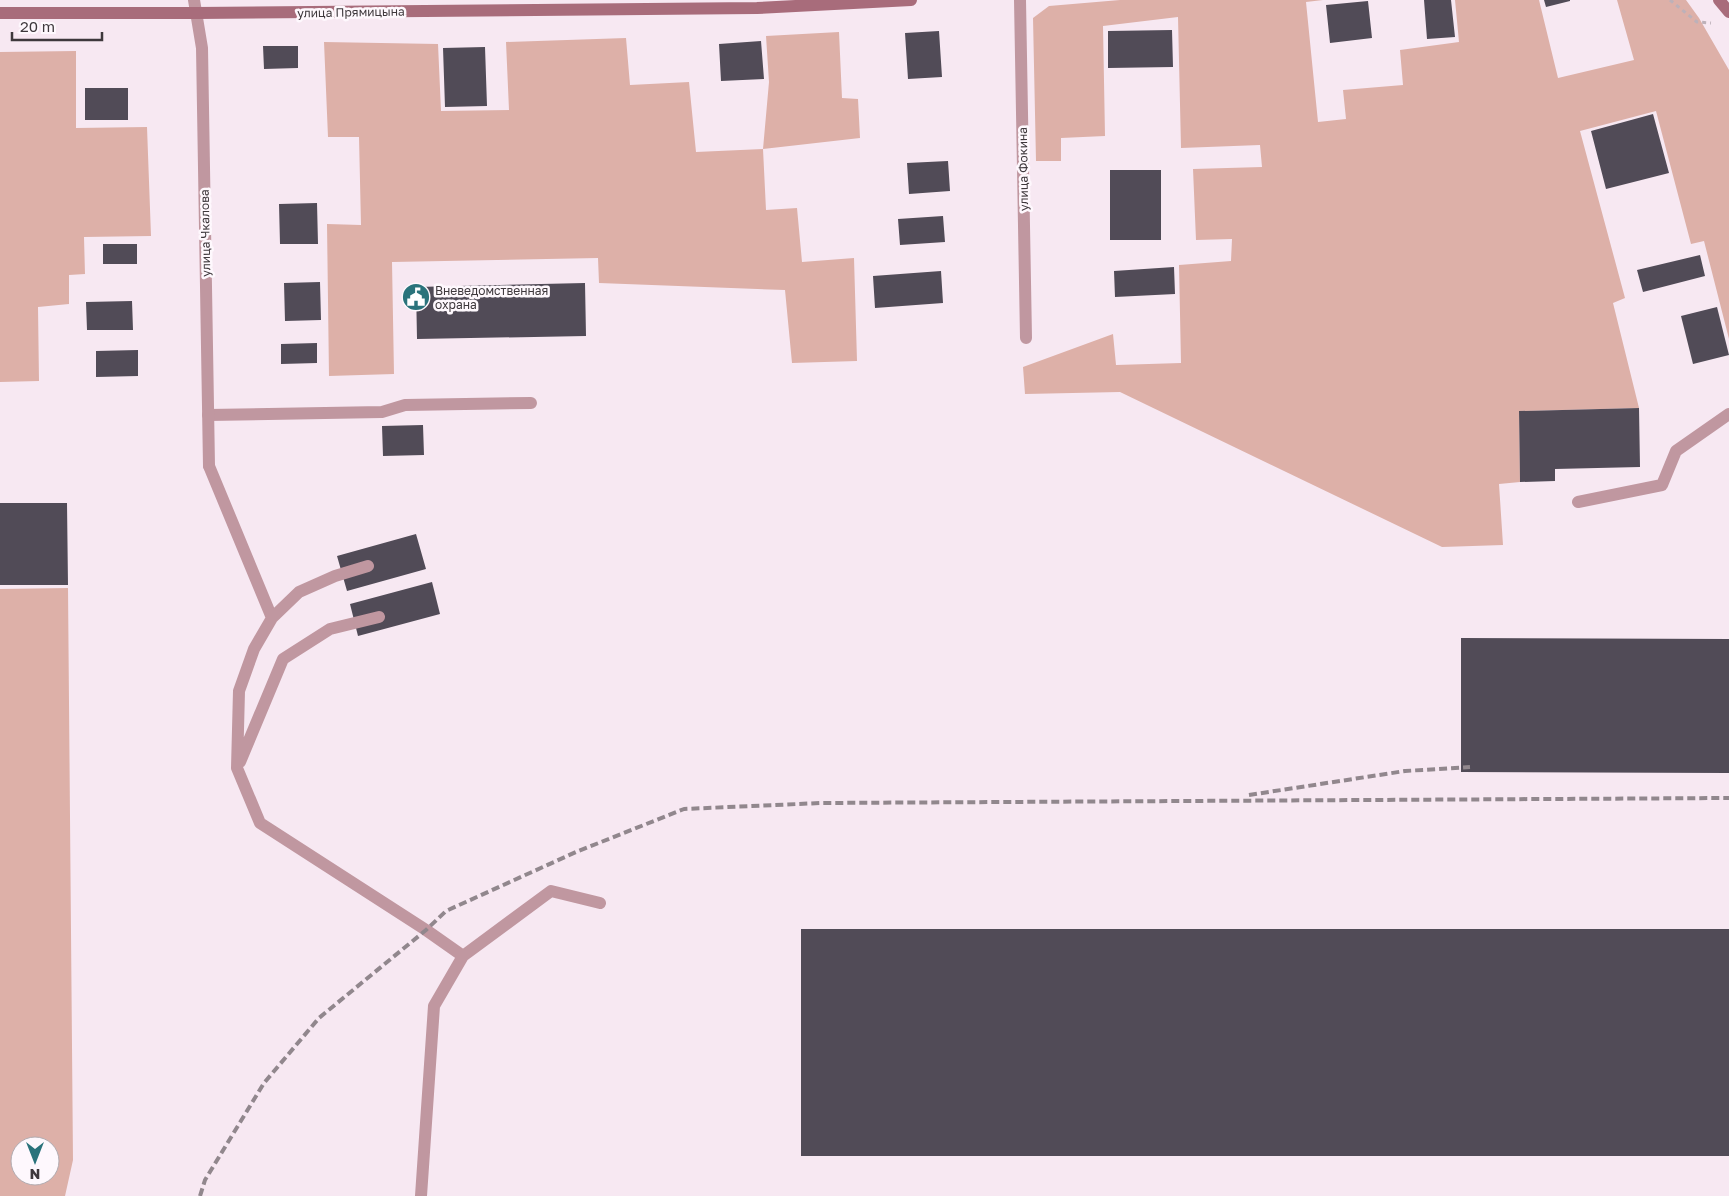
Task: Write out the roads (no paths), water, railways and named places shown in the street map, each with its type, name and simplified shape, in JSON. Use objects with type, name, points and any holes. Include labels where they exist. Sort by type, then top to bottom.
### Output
[{"type":"street","name":"улица Чкалова","points":[[194,0],[202,48],[209,466],[272,618]]},
{"type":"street","name":"улица Прямицына","points":[[0,13],[757,8],[911,0]]},
{"type":"street","name":"улица Фокина","points":[[1020,0],[1026,338]]},
{"type":"street","points":[[1719,0],[1729,12]]},
{"type":"street","points":[[208,415],[382,412],[405,405],[531,403]]},
{"type":"street","points":[[1578,502],[1662,485],[1676,451],[1729,414]]},
{"type":"street","points":[[368,566],[335,576],[299,592],[272,618],[254,649],[240,691],[237,768],[260,823],[463,956]]},
{"type":"street","points":[[237,768],[283,659],[330,629],[379,617]]},
{"type":"street","points":[[421,1196],[434,1006],[463,956],[551,891],[600,903]]},
{"type":"railway","points":[[1249,795],[1405,771],[1470,767]]},
{"type":"railway","points":[[200,1196],[205,1180],[264,1083],[319,1018],[426,930],[446,911],[576,852],[684,809],[821,803],[1729,798]]},
{"type":"place","name":"Вневедомственная охрана","points":[[416,297]]}]
